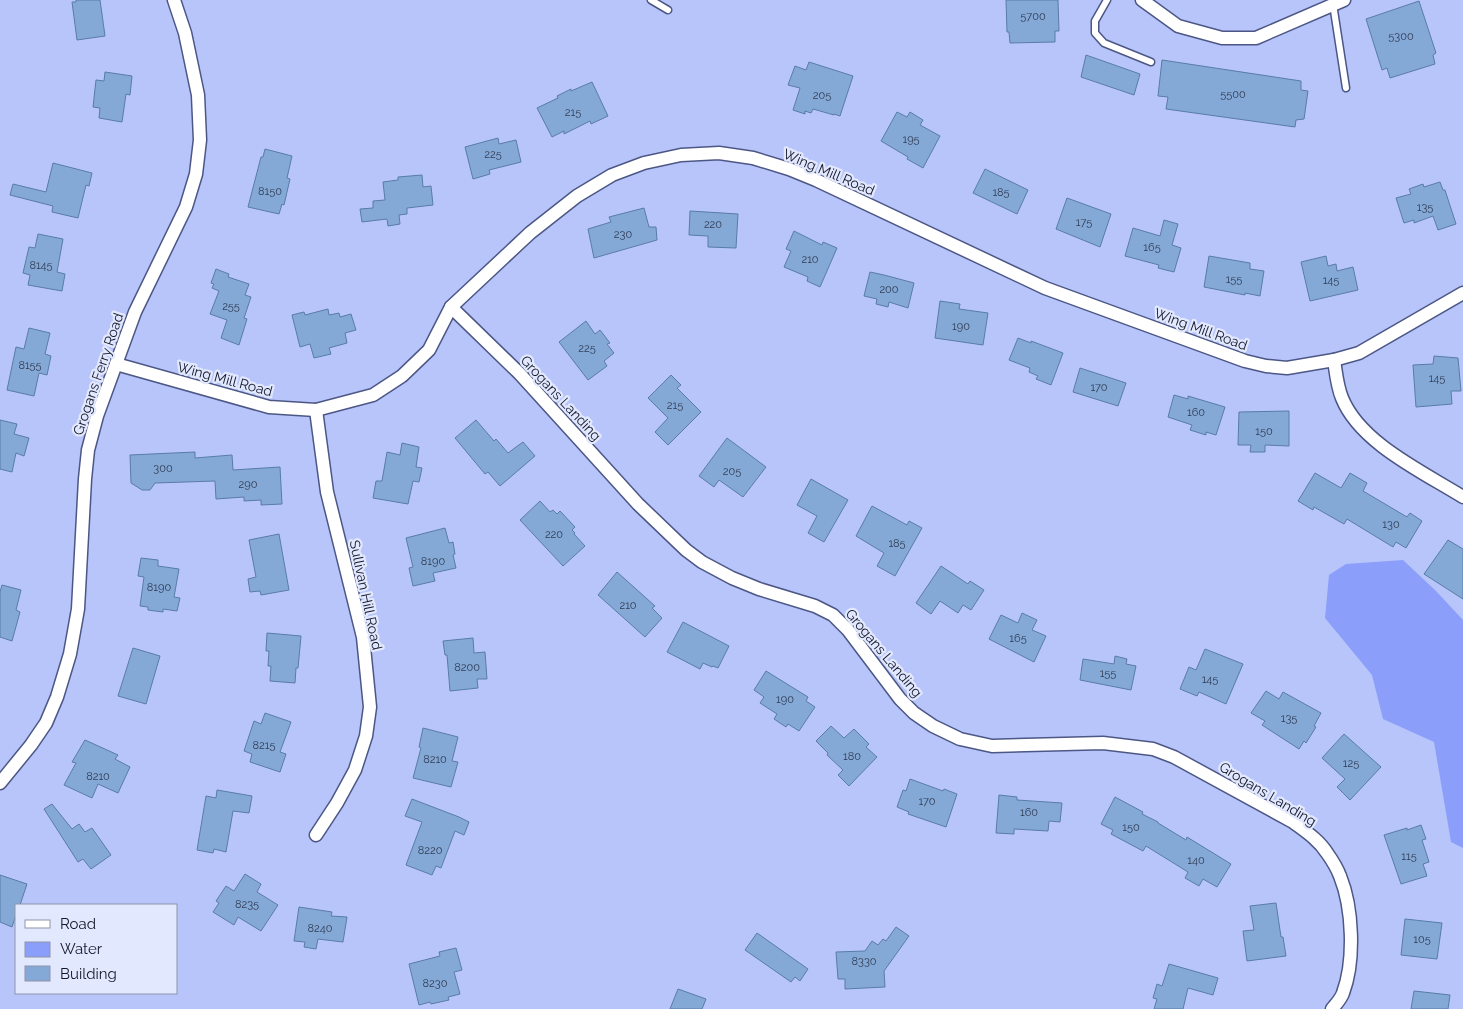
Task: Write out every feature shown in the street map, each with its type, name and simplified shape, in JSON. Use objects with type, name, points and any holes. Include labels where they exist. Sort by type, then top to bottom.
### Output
[{"type":"street","name":"Grogans Ferry Road","points":[[0,783],[46,723],[57,697],[70,654],[78,609],[85,479],[88,450],[97,416],[135,312],[186,207],[196,174],[200,140],[198,95],[185,33],[174,0]]},
{"type":"street","points":[[1142,0],[1178,26],[1222,38],[1256,38],[1339,2]]},
{"type":"street","name":"Wing Mill Road","points":[[116,364],[269,407],[316,410],[373,395],[402,376],[428,350],[451,307],[530,233],[577,196],[612,175],[644,163],[681,155],[718,154],[752,158],[789,169],[1045,288],[1245,361],[1266,366],[1287,368],[1334,360],[1359,353],[1463,293]]},
{"type":"street","name":"Grogans Landing","points":[[451,307],[519,373],[638,504],[686,550],[732,578],[759,589],[815,606],[833,616],[848,630],[900,699],[914,713],[933,726],[960,739],[992,746],[1103,743],[1153,749],[1174,757],[1293,822],[1310,834],[1326,851],[1340,876],[1348,903],[1351,934],[1349,964],[1343,995],[1332,1009]]},
{"type":"street","points":[[1334,360],[1336,378],[1342,398],[1352,417],[1366,434],[1382,447],[1463,497]]},
{"type":"street","name":"Sullivan Hill Road","points":[[316,410],[327,492],[363,637],[370,707],[366,736],[354,770],[337,803],[316,835]]},
{"type":"lane","points":[[651,0],[668,10]]},
{"type":"lane","points":[[1107,0],[1095,21],[1095,33],[1104,43],[1151,62]]},
{"type":"lane","points":[[1339,2],[1346,88]]},
{"type":"water","points":[[1403,560],[1463,620],[1463,848],[1451,842],[1434,742],[1383,719],[1372,675],[1325,618],[1329,575],[1346,564]]},
{"type":"building","points":[[76,0],[100,0],[105,36],[77,40],[72,2],[76,2]]},
{"type":"building","points":[[1006,0],[1058,0],[1059,31],[1055,31],[1055,42],[1010,43],[1009,32],[1007,32]]},
{"type":"building","points":[[1419,1],[1436,53],[1433,55],[1435,64],[1390,78],[1387,68],[1382,70],[1366,19]]},
{"type":"building","points":[[1086,55],[1140,74],[1134,95],[1081,77]]},
{"type":"building","points":[[1162,60],[1301,81],[1301,90],[1308,91],[1304,119],[1296,120],[1295,127],[1166,109],[1168,97],[1158,96]]},
{"type":"building","points":[[809,62],[853,76],[840,116],[813,109],[811,113],[805,111],[805,114],[793,110],[800,88],[788,85],[795,66],[806,70]]},
{"type":"building","points":[[105,72],[132,76],[130,95],[126,94],[122,122],[99,118],[100,108],[93,107],[96,80],[104,81]]},
{"type":"building","points":[[592,82],[608,116],[591,124],[590,121],[564,134],[564,131],[552,137],[537,108],[558,98],[557,96],[571,89],[571,91]]},
{"type":"building","points":[[897,112],[907,117],[910,112],[923,120],[920,125],[940,136],[923,168],[881,141]]},
{"type":"building","points":[[498,138],[499,144],[516,140],[521,162],[489,170],[490,174],[473,179],[465,147]]},
{"type":"building","points":[[265,149],[292,156],[287,178],[290,179],[284,205],[282,204],[279,214],[248,207],[261,157],[263,157]]},
{"type":"building","points":[[53,163],[92,173],[89,186],[86,185],[78,218],[52,212],[53,206],[10,195],[13,184],[46,192]]},
{"type":"building","points":[[985,169],[1028,190],[1017,214],[973,193]]},
{"type":"building","points":[[422,175],[423,187],[431,186],[433,205],[407,208],[407,214],[399,215],[400,224],[388,226],[387,219],[362,222],[360,209],[373,208],[373,201],[385,200],[383,182],[398,180],[398,177]]},
{"type":"building","points":[[1440,182],[1443,190],[1445,190],[1456,224],[1438,230],[1433,216],[1414,223],[1414,220],[1404,223],[1396,198],[1411,194],[1409,189],[1423,184],[1424,187]]},
{"type":"building","points":[[1067,198],[1111,214],[1100,247],[1056,229]]},
{"type":"building","points":[[644,208],[649,227],[656,227],[657,240],[594,258],[588,229],[611,222],[609,217]]},
{"type":"building","points":[[690,211],[738,214],[736,248],[708,247],[708,236],[689,235]]},
{"type":"building","points":[[1164,220],[1178,224],[1172,245],[1181,248],[1174,272],[1158,268],[1159,265],[1125,256],[1133,228],[1160,236]]},
{"type":"building","points":[[794,231],[822,245],[823,242],[837,248],[820,287],[807,281],[808,277],[784,267],[791,251],[786,249]]},
{"type":"building","points":[[38,234],[63,239],[57,272],[65,274],[62,291],[28,285],[30,275],[23,273],[29,247],[35,248]]},
{"type":"building","points":[[1209,256],[1250,263],[1250,269],[1264,271],[1260,296],[1204,287]]},
{"type":"building","points":[[1326,256],[1328,266],[1336,264],[1337,271],[1353,267],[1358,290],[1310,301],[1301,262]]},
{"type":"building","points":[[216,269],[229,274],[228,277],[249,284],[245,295],[251,297],[244,318],[247,319],[239,345],[221,338],[227,320],[210,314],[219,291],[212,288],[214,284],[211,283]]},
{"type":"building","points":[[870,272],[914,283],[908,308],[889,302],[888,307],[876,304],[877,299],[864,296]]},
{"type":"building","points":[[940,301],[960,304],[959,309],[988,313],[983,345],[935,338]]},
{"type":"building","points":[[328,309],[329,315],[339,313],[340,317],[351,314],[356,330],[345,333],[347,343],[329,348],[331,354],[314,358],[310,344],[300,347],[292,315],[304,312],[305,315]]},
{"type":"building","points":[[586,321],[595,334],[600,330],[610,343],[607,344],[614,353],[604,361],[607,366],[588,380],[559,342]]},
{"type":"building","points":[[29,328],[50,333],[45,354],[51,356],[47,375],[39,373],[34,396],[7,390],[16,347],[24,349]]},
{"type":"building","points":[[1018,338],[1063,353],[1051,385],[1036,379],[1038,376],[1029,372],[1030,368],[1009,360]]},
{"type":"building","points":[[1434,356],[1458,358],[1461,391],[1451,391],[1452,404],[1416,407],[1413,365],[1433,364]]},
{"type":"building","points":[[1080,368],[1126,383],[1118,406],[1073,392]]},
{"type":"building","points":[[671,375],[681,385],[677,388],[701,412],[668,445],[655,432],[668,418],[648,398]]},
{"type":"building","points":[[1174,395],[1188,399],[1188,396],[1225,407],[1216,435],[1206,432],[1206,435],[1190,430],[1192,425],[1168,417]]},
{"type":"building","points":[[1289,411],[1289,446],[1265,445],[1265,452],[1250,452],[1251,445],[1238,445],[1239,412]]},
{"type":"building","points":[[0,420],[17,424],[14,434],[29,438],[24,456],[16,453],[12,472],[0,469]]},
{"type":"building","points":[[476,420],[494,441],[496,439],[508,453],[523,442],[535,456],[500,486],[488,472],[485,474],[455,438]]},
{"type":"building","points":[[727,438],[766,467],[743,497],[719,480],[714,487],[699,476]]},
{"type":"building","points":[[402,443],[419,447],[416,467],[422,468],[419,482],[413,481],[408,504],[373,498],[376,481],[382,481],[387,452],[400,455]]},
{"type":"building","points":[[195,452],[195,458],[232,455],[233,470],[280,467],[282,504],[261,505],[261,500],[244,501],[244,497],[216,499],[215,481],[155,483],[150,490],[142,490],[131,483],[130,455]]},
{"type":"building","points":[[1315,473],[1341,488],[1350,473],[1367,483],[1363,491],[1407,517],[1410,513],[1422,521],[1406,548],[1396,542],[1393,547],[1347,519],[1344,524],[1314,507],[1313,510],[1298,501]]},
{"type":"building","points":[[811,479],[848,500],[824,542],[808,533],[817,516],[797,505]]},
{"type":"building","points":[[540,501],[550,512],[553,510],[557,514],[560,511],[575,527],[572,530],[574,534],[585,546],[563,566],[520,520]]},
{"type":"building","points":[[872,506],[907,525],[909,521],[922,528],[895,576],[877,566],[884,553],[856,536]]},
{"type":"building","points":[[445,528],[449,543],[453,542],[456,568],[433,573],[435,581],[413,586],[409,568],[413,567],[406,538]]},
{"type":"building","points":[[279,534],[289,590],[261,595],[260,591],[250,592],[248,579],[256,577],[249,540]]},
{"type":"building","points":[[1448,540],[1463,549],[1463,599],[1424,574]]},
{"type":"building","points":[[141,558],[158,560],[158,566],[179,569],[174,597],[180,598],[177,611],[163,609],[163,612],[148,610],[148,607],[140,606],[144,577],[138,576]]},
{"type":"building","points":[[941,566],[968,584],[970,581],[984,590],[971,610],[963,605],[958,613],[940,601],[931,614],[916,603]]},
{"type":"building","points":[[617,572],[655,606],[652,608],[662,618],[645,637],[598,595]]},
{"type":"building","points":[[2,585],[21,590],[16,610],[20,612],[12,641],[0,637],[0,592]]},
{"type":"building","points":[[1022,613],[1037,620],[1032,630],[1046,636],[1034,662],[989,639],[1001,615],[1018,623]]},
{"type":"building","points":[[683,622],[729,646],[718,668],[703,663],[700,669],[667,652]]},
{"type":"building","points":[[267,633],[301,636],[295,683],[270,681],[269,651],[266,651]]},
{"type":"building","points":[[473,638],[474,653],[485,652],[487,679],[477,679],[478,688],[450,691],[447,655],[445,655],[443,641]]},
{"type":"building","points":[[133,648],[160,656],[146,704],[118,696]]},
{"type":"building","points":[[1205,649],[1243,664],[1226,704],[1199,692],[1197,696],[1180,689],[1189,667],[1196,670]]},
{"type":"building","points":[[1115,656],[1127,659],[1126,664],[1136,666],[1131,690],[1080,680],[1083,659],[1114,664]]},
{"type":"building","points":[[766,671],[808,697],[806,701],[815,707],[799,731],[788,724],[786,727],[774,719],[777,714],[760,703],[764,697],[754,690]]},
{"type":"building","points":[[1266,691],[1279,699],[1283,692],[1321,713],[1314,726],[1316,727],[1306,743],[1304,741],[1299,749],[1262,725],[1265,721],[1251,713]]},
{"type":"building","points":[[265,713],[291,722],[280,752],[286,754],[280,772],[250,762],[252,754],[244,751],[254,721],[261,724]]},
{"type":"building","points":[[831,726],[844,738],[854,729],[869,744],[866,747],[877,757],[849,786],[838,775],[843,770],[816,741]]},
{"type":"building","points":[[423,728],[458,737],[452,761],[458,762],[451,787],[413,778],[421,748],[419,747]]},
{"type":"building","points":[[1344,734],[1381,767],[1350,800],[1337,787],[1345,779],[1322,758]]},
{"type":"building","points":[[85,740],[118,755],[115,759],[130,767],[118,793],[98,784],[92,798],[64,785],[76,763],[72,762]]},
{"type":"building","points":[[910,779],[957,794],[946,827],[908,814],[909,812],[897,807],[903,790],[906,791]]},
{"type":"building","points":[[217,790],[252,796],[249,813],[233,811],[226,852],[214,849],[213,853],[197,850],[206,796],[216,798]]},
{"type":"building","points":[[999,795],[1017,797],[1017,800],[1062,803],[1060,822],[1049,821],[1048,831],[1014,829],[1014,834],[996,833]]},
{"type":"building","points":[[1115,797],[1143,812],[1142,814],[1186,840],[1187,837],[1231,864],[1217,887],[1203,879],[1199,886],[1185,878],[1188,872],[1146,846],[1143,851],[1111,834],[1113,830],[1101,824]]},
{"type":"building","points":[[412,799],[469,822],[464,835],[455,831],[441,868],[436,866],[432,875],[406,865],[422,822],[405,816]]},
{"type":"building","points":[[52,804],[72,829],[79,824],[85,832],[92,828],[111,855],[91,869],[83,859],[78,862],[44,809]]},
{"type":"building","points":[[1421,825],[1426,839],[1422,840],[1429,862],[1423,864],[1427,876],[1401,884],[1384,835]]},
{"type":"building","points":[[245,874],[261,884],[257,892],[278,905],[261,931],[238,917],[234,925],[213,912],[219,903],[216,901],[226,886],[234,891]]},
{"type":"building","points":[[0,875],[27,884],[20,904],[15,904],[15,918],[12,927],[0,922]]},
{"type":"building","points":[[1276,903],[1286,956],[1247,961],[1243,931],[1254,930],[1250,906]]},
{"type":"building","points":[[299,907],[332,912],[331,916],[347,917],[343,942],[318,939],[316,949],[304,947],[305,942],[294,941]]},
{"type":"building","points":[[1405,919],[1442,923],[1437,959],[1401,955]]},
{"type":"building","points":[[896,927],[909,936],[884,971],[885,987],[845,989],[845,979],[838,979],[836,952],[865,951],[872,941],[878,945],[883,939],[886,941]]},
{"type":"building","points":[[757,933],[808,969],[800,981],[795,977],[791,982],[745,950]]},
{"type":"building","points":[[456,948],[462,970],[454,972],[460,994],[448,997],[449,1000],[419,1005],[409,964],[440,956],[439,952]]},
{"type":"building","points":[[1169,964],[1218,978],[1213,995],[1188,988],[1183,1009],[1154,1009],[1157,999],[1153,998],[1157,984],[1162,986]]},
{"type":"building","points":[[678,989],[706,999],[702,1009],[670,1009]]},
{"type":"building","points":[[1414,991],[1450,995],[1448,1009],[1411,1009]]}]
